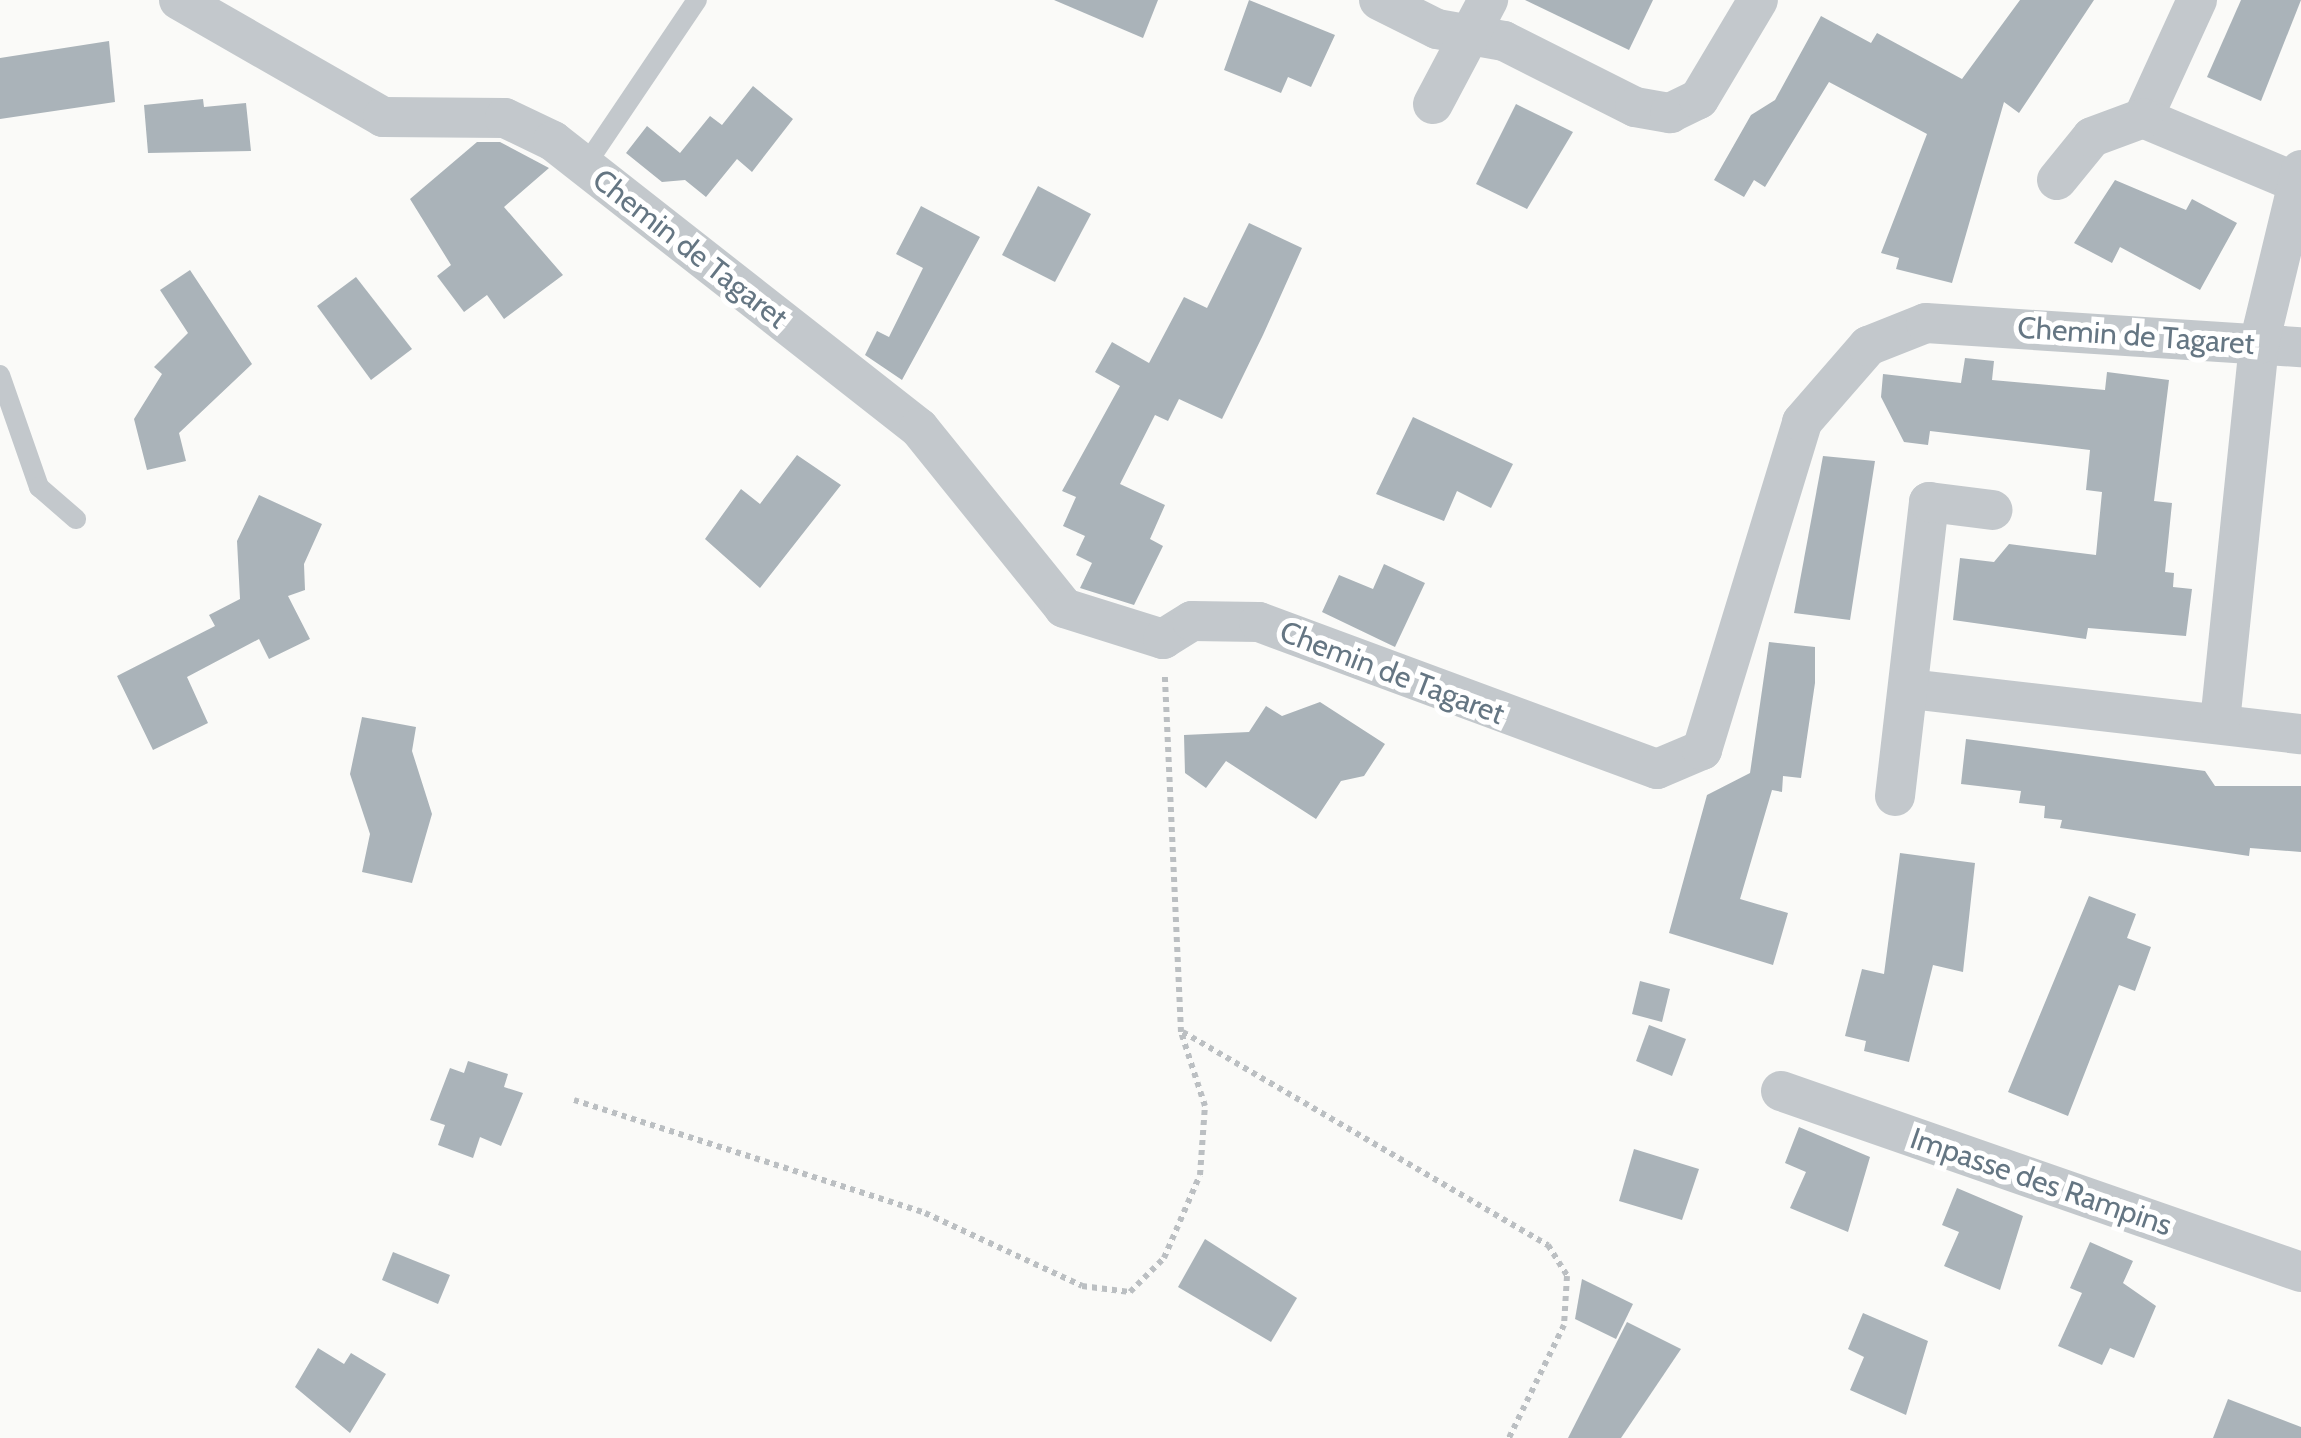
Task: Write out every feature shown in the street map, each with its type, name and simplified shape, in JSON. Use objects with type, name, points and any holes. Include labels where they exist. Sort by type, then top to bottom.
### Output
[{"type":"street","name":"Chemin de Tagaret","points":[[179,0],[383,117],[505,118],[585,166],[919,428],[1064,608],[1163,639],[1192,621],[1259,622],[1657,770],[1702,750],[1802,422],[1868,346],[1926,323],[2301,347]]},
{"type":"street","points":[[1379,0],[1480,17],[1504,41],[1635,107],[1670,113],[1699,98],[1758,0]]},
{"type":"street","points":[[2143,118],[2197,0]]},
{"type":"street","points":[[1433,104],[1480,17]]},
{"type":"street","points":[[2056,180],[2092,137],[2143,118],[2297,175],[2260,344],[2220,722]]},
{"type":"street","points":[[1894,796],[1910,689],[1929,502],[1992,510]]},
{"type":"street","points":[[1910,689],[2301,734]]},
{"type":"street","name":"Impasse des Rampins","points":[[1781,1092],[2301,1272]]},
{"type":"lane","points":[[585,166],[697,0]]},
{"type":"lane","points":[[0,375],[40,487],[76,519]]},
{"type":"path","points":[[574,1100],[925,1213],[1082,1286],[1130,1292],[1164,1258],[1200,1175],[1205,1106],[1181,1032],[1163,639]]},
{"type":"path","points":[[1181,1032],[1548,1245],[1567,1276],[1564,1324],[1509,1438]]},
{"type":"building","points":[[1054,0],[1158,0],[1143,38]]},
{"type":"building","points":[[1249,0],[1335,35],[1311,87],[1288,77],[1281,93],[1224,70]]},
{"type":"building","points":[[1525,0],[1653,0],[1629,50]]},
{"type":"building","points":[[2020,0],[2094,0],[2019,113],[2004,102],[1952,283],[1896,269],[1899,258],[1881,253],[1927,134],[1829,82],[1765,187],[1754,180],[1744,197],[1714,180],[1751,115],[1775,100],[1821,16],[1871,43],[1877,33],[1962,79]]},
{"type":"building","points":[[2241,0],[2301,0],[2261,101],[2207,77]]},
{"type":"building","points":[[109,41],[115,102],[0,119],[0,58]]},
{"type":"building","points":[[753,86],[793,119],[752,172],[737,159],[706,197],[685,180],[662,182],[626,153],[647,126],[680,153],[710,116],[722,125]]},
{"type":"building","points":[[203,99],[204,107],[246,103],[251,151],[148,153],[144,105]]},
{"type":"building","points":[[1516,104],[1573,132],[1527,209],[1476,184]]},
{"type":"building","points":[[477,142],[500,142],[549,168],[504,207],[563,275],[504,319],[487,295],[464,312],[437,276],[451,265],[410,199]]},
{"type":"building","points":[[2115,180],[2186,210],[2192,199],[2237,223],[2200,290],[2120,247],[2112,263],[2074,243]]},
{"type":"building","points":[[1038,186],[1091,214],[1055,282],[1002,255]]},
{"type":"building","points":[[921,206],[980,237],[902,380],[865,355],[877,331],[889,337],[923,268],[896,254]]},
{"type":"building","points":[[1249,223],[1302,248],[1263,335],[1222,419],[1179,399],[1168,421],[1155,415],[1120,484],[1165,505],[1150,539],[1163,546],[1134,605],[1080,588],[1092,563],[1076,555],[1085,536],[1063,526],[1076,497],[1062,491],[1120,386],[1095,372],[1112,342],[1149,363],[1184,297],[1207,308]]},
{"type":"building","points":[[190,270],[252,364],[179,433],[186,461],[147,470],[134,419],[162,374],[154,367],[188,333],[160,290]]},
{"type":"building","points":[[356,277],[412,349],[371,380],[317,306]]},
{"type":"building","points":[[1965,358],[1994,361],[1992,380],[2105,390],[2107,372],[2169,380],[2154,501],[2172,503],[2165,572],[2174,573],[2173,587],[2192,589],[2186,636],[2088,628],[2086,639],[1953,620],[1960,558],[1994,562],[2009,544],[2096,555],[2102,492],[2086,490],[2090,450],[1930,431],[1928,445],[1904,442],[1881,397],[1883,374],[1961,383]]},
{"type":"building","points":[[1413,417],[1513,464],[1491,508],[1457,491],[1444,521],[1376,494]]},
{"type":"building","points":[[797,455],[841,485],[760,588],[705,539],[741,489],[760,504]]},
{"type":"building","points":[[1823,456],[1875,461],[1850,620],[1794,613]]},
{"type":"building","points":[[259,495],[322,524],[304,564],[305,590],[288,596],[310,639],[269,659],[259,639],[187,677],[208,723],[153,750],[117,676],[215,626],[209,615],[240,599],[237,541]]},
{"type":"building","points":[[1384,564],[1425,583],[1395,647],[1322,612],[1339,575],[1373,589]]},
{"type":"building","points":[[1769,642],[1815,647],[1815,683],[1801,778],[1783,776],[1782,792],[1772,790],[1740,899],[1788,913],[1773,965],[1669,933],[1707,795],[1750,773]]},
{"type":"building","points":[[1320,702],[1385,744],[1364,776],[1341,781],[1316,819],[1226,761],[1206,788],[1185,773],[1184,735],[1249,732],[1266,706],[1282,716]]},
{"type":"building","points":[[362,717],[416,727],[412,751],[432,814],[412,883],[362,872],[370,834],[350,774]]},
{"type":"building","points":[[1966,739],[2205,771],[2215,786],[2301,786],[2301,852],[2250,848],[2249,856],[2060,828],[2062,820],[2044,818],[2045,806],[2019,803],[2021,791],[1961,784]]},
{"type":"building","points":[[1900,853],[1975,863],[1963,972],[1933,965],[1909,1062],[1864,1051],[1866,1041],[1845,1036],[1862,969],[1884,974]]},
{"type":"building","points":[[2089,896],[2136,914],[2127,938],[2151,947],[2135,991],[2119,985],[2068,1116],[2008,1092]]},
{"type":"building","points":[[1640,981],[1670,989],[1662,1022],[1632,1014]]},
{"type":"building","points":[[1649,1025],[1686,1039],[1672,1076],[1636,1061]]},
{"type":"building","points":[[468,1061],[508,1074],[504,1087],[523,1093],[501,1146],[480,1137],[473,1158],[438,1145],[445,1125],[430,1120],[450,1068],[464,1073]]},
{"type":"building","points":[[1799,1127],[1870,1157],[1848,1232],[1790,1208],[1806,1172],[1785,1163]]},
{"type":"building","points":[[1634,1149],[1699,1169],[1682,1220],[1619,1201]]},
{"type":"building","points":[[1957,1188],[2023,1216],[2000,1290],[1944,1266],[1959,1232],[1942,1225]]},
{"type":"building","points":[[1205,1239],[1297,1298],[1271,1342],[1178,1287]]},
{"type":"building","points":[[2090,1242],[2133,1261],[2123,1283],[2156,1306],[2134,1358],[2110,1348],[2102,1365],[2058,1346],[2082,1293],[2070,1288]]},
{"type":"building","points":[[393,1252],[450,1275],[438,1304],[382,1280]]},
{"type":"building","points":[[1582,1279],[1633,1304],[1616,1339],[1575,1319]]},
{"type":"building","points":[[1863,1313],[1928,1341],[1906,1415],[1850,1390],[1864,1357],[1848,1349]]},
{"type":"building","points":[[1627,1322],[1681,1349],[1621,1438],[1568,1438]]},
{"type":"building","points":[[318,1348],[344,1364],[351,1353],[386,1374],[350,1433],[295,1387]]},
{"type":"building","points":[[2228,1399],[2301,1427],[2301,1438],[2213,1438]]}]
